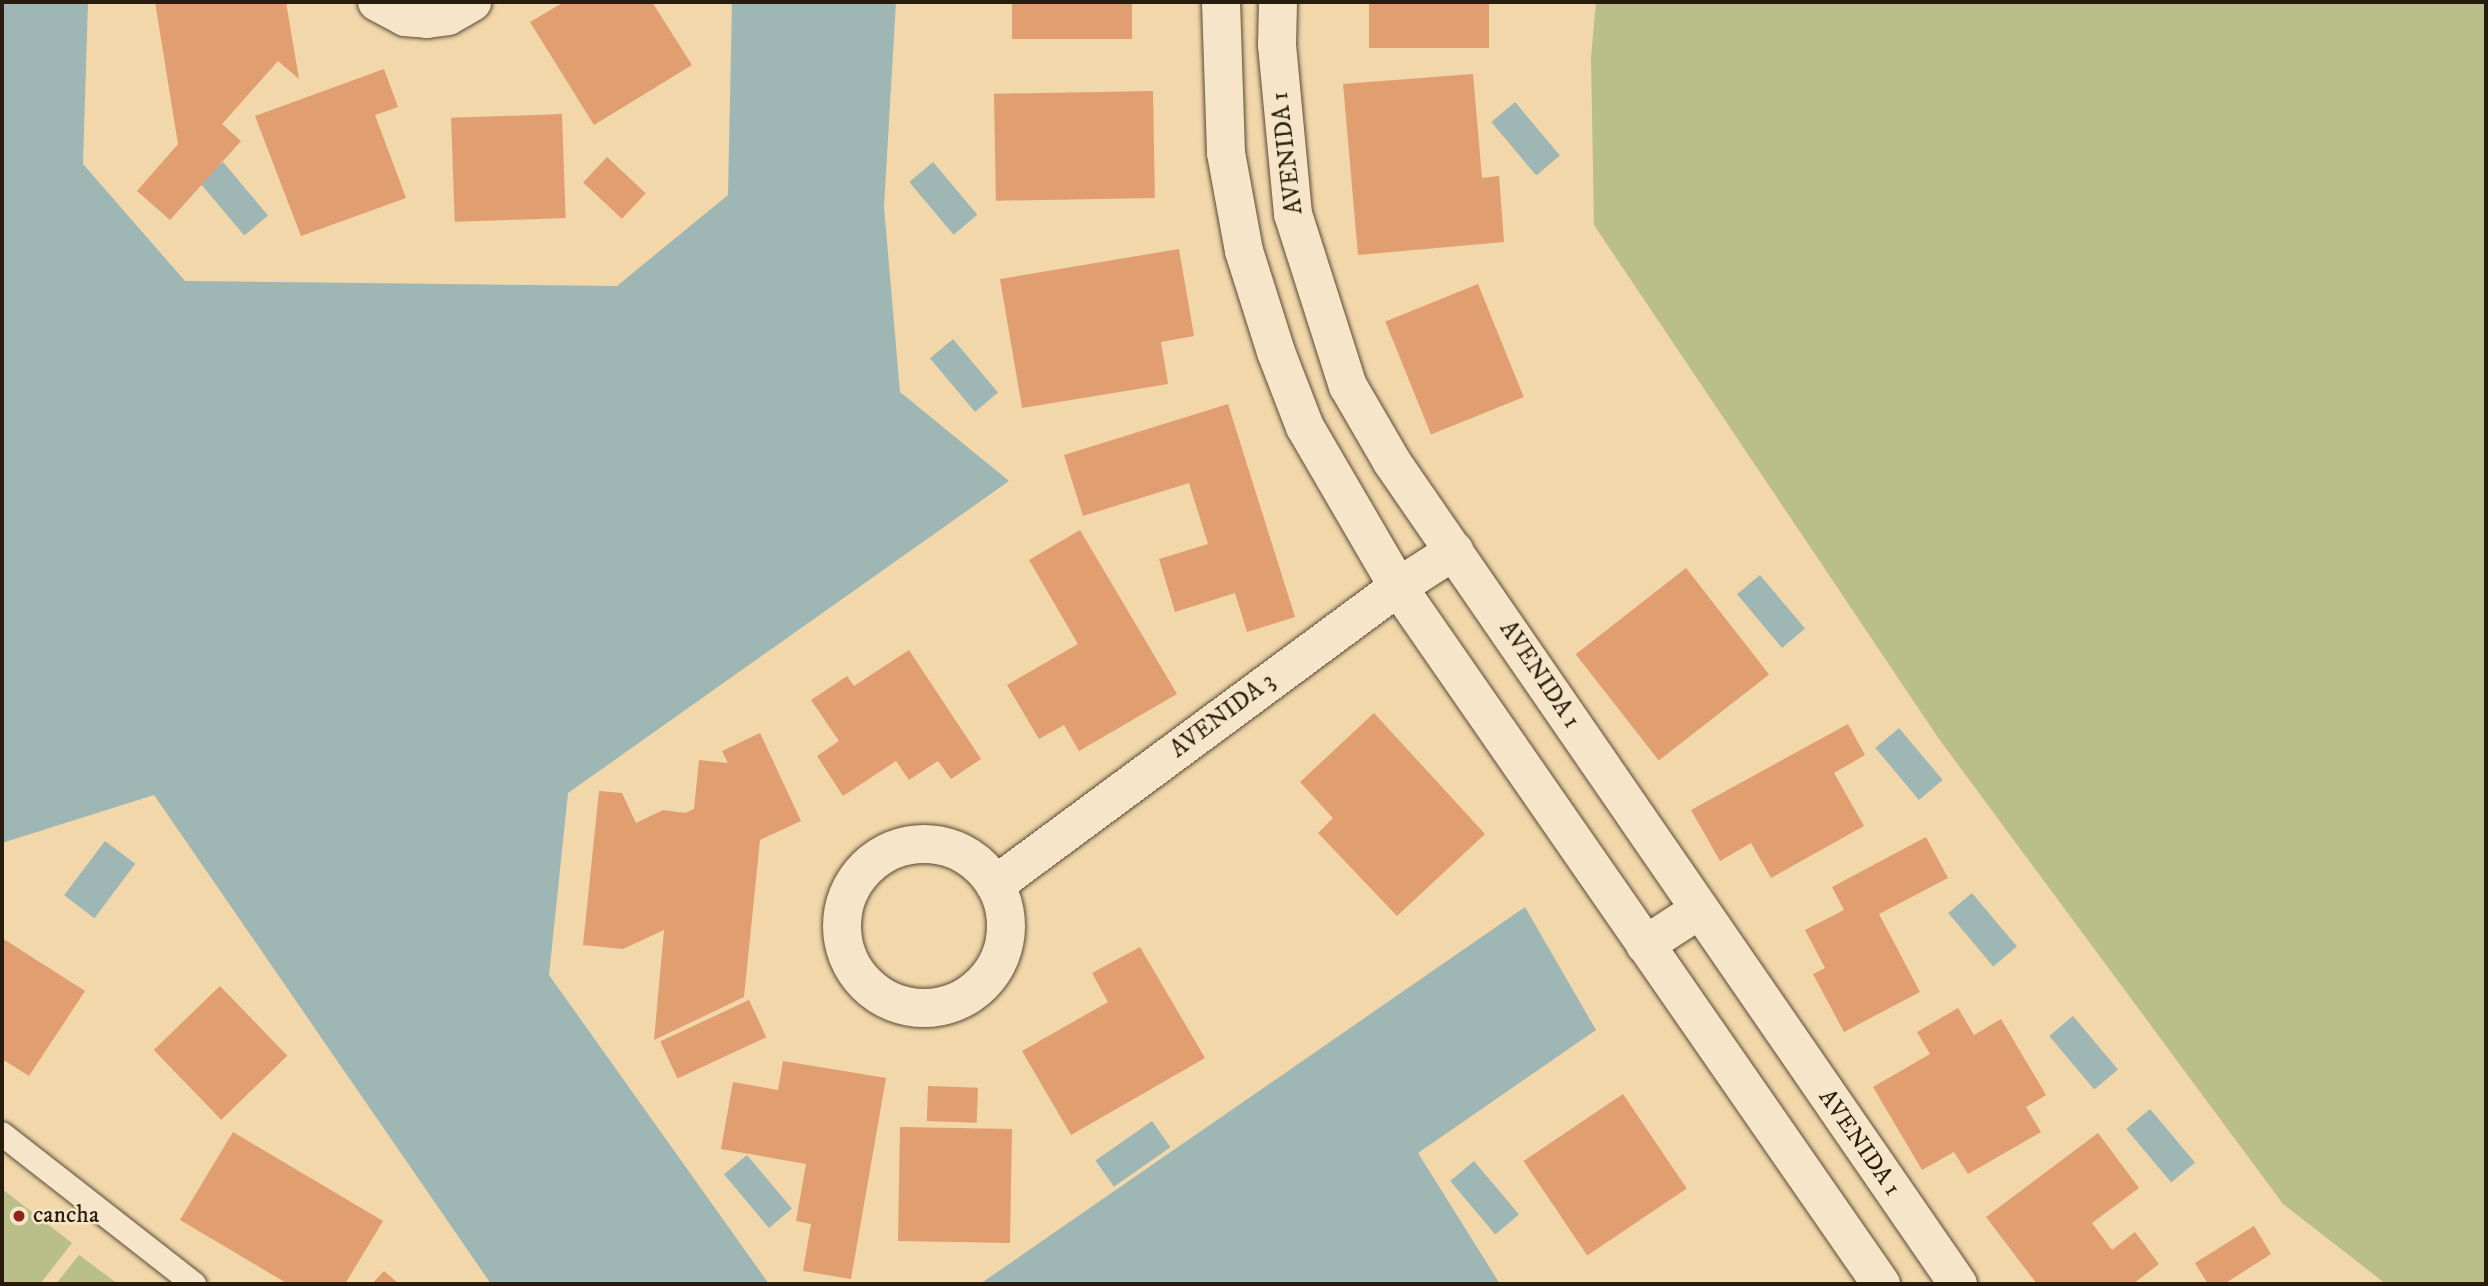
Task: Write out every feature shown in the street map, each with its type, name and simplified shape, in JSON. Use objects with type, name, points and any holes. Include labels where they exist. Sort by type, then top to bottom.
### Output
[{"type":"street","points":[[377,2],[405,16],[427,19],[448,16],[472,2]]},
{"type":"street","points":[[1221,2],[1226,153],[1244,251],[1276,352],[1304,427],[1398,587],[1881,1284]]},
{"type":"street","name":"AVENIDA 1","points":[[1278,2],[1277,46],[1293,214],[1314,287],[1348,386],[1392,462],[1958,1284]]},
{"type":"street","name":"AVENIDA 3","points":[[995,885],[1398,587],[1454,551]]},
{"type":"street","points":[[939,845],[962,853],[981,866],[995,885],[1004,906],[1006,930],[1002,952],[991,974],[975,990],[955,1002],[932,1007],[909,1006],[886,999],[867,985],[853,966],[844,945],[842,922],[846,899],[857,878],[873,861],[893,849],[939,845]]},
{"type":"street","points":[[1645,945],[1699,910]]},
{"type":"lane","points":[[2,1133],[194,1284]]},
{"type":"green space","points":[[1596,2],[2486,2],[2486,1284],[2386,1284],[2283,1204],[1939,739],[1594,225],[1591,58]]},
{"type":"green space","name":"cancha","points":[[2,1189],[72,1243],[40,1284],[2,1284]]},
{"type":"green space","name":"cancha","points":[[79,1255],[118,1284],[56,1284]]},
{"type":"water","points":[[2,2],[88,2],[83,164],[185,281],[617,286],[728,195],[732,2],[896,2],[884,207],[900,392],[1009,481],[568,793],[549,975],[769,1284],[491,1284],[154,795],[2,843]]},
{"type":"water","points":[[1515,102],[1560,156],[1536,176],[1491,122]]},
{"type":"water","points":[[223,162],[268,216],[244,236],[199,182]]},
{"type":"water","points":[[933,162],[977,215],[954,235],[909,182]]},
{"type":"water","points":[[953,339],[998,393],[975,412],[930,358]]},
{"type":"water","points":[[1760,575],[1805,629],[1782,648],[1737,594]]},
{"type":"water","points":[[1899,728],[1943,780],[1919,800],[1875,748]]},
{"type":"water","points":[[105,841],[135,864],[94,918],[64,895]]},
{"type":"water","points":[[1972,893],[2017,947],[1993,967],[1948,913]]},
{"type":"water","points":[[1525,907],[1596,1030],[1418,1153],[1500,1284],[980,1284]]},
{"type":"water","points":[[2073,1016],[2118,1070],[2094,1090],[2049,1036]]},
{"type":"water","points":[[2150,1109],[2195,1163],[2171,1183],[2126,1129]]},
{"type":"water","points":[[1152,1121],[1170,1147],[1114,1187],[1095,1161]]},
{"type":"water","points":[[747,1155],[792,1209],[769,1228],[724,1174]]},
{"type":"water","points":[[1474,1161],[1519,1215],[1495,1235],[1450,1181]]},
{"type":"building","points":[[155,2],[286,2],[299,79],[278,61],[222,124],[241,141],[170,220],[137,191],[178,144]]},
{"type":"building","points":[[564,2],[652,2],[692,65],[594,125],[530,22]]},
{"type":"building","points":[[1012,2],[1132,2],[1132,39],[1012,39]]},
{"type":"building","points":[[1369,2],[1489,2],[1489,48],[1369,48]]},
{"type":"building","points":[[384,69],[398,107],[375,115],[406,198],[301,236],[255,116]]},
{"type":"building","points":[[1473,74],[1482,178],[1499,176],[1504,242],[1358,255],[1343,84]]},
{"type":"building","points":[[1153,91],[1155,198],[996,201],[994,94]]},
{"type":"building","points":[[562,114],[566,218],[455,222],[451,118]]},
{"type":"building","points":[[607,157],[646,193],[622,219],[583,183]]},
{"type":"building","points":[[1179,249],[1194,336],[1161,342],[1168,384],[1022,408],[1000,279]]},
{"type":"building","points":[[1478,284],[1524,397],[1431,435],[1385,321]]},
{"type":"building","points":[[1228,404],[1295,617],[1247,632],[1235,593],[1175,612],[1159,559],[1208,544],[1189,483],[1083,516],[1064,455]]},
{"type":"building","points":[[1080,530],[1177,694],[1079,751],[1064,725],[1039,739],[1007,685],[1078,644],[1029,560]]},
{"type":"building","points":[[1686,568],[1769,674],[1659,761],[1576,654]]},
{"type":"building","points":[[909,650],[981,759],[951,779],[938,761],[909,780],[896,761],[843,796],[817,756],[839,741],[811,700],[847,676],[854,686]]},
{"type":"building","points":[[1374,713],[1485,834],[1397,916],[1318,833],[1333,818],[1300,782]]},
{"type":"building","points":[[1848,724],[1865,755],[1834,773],[1864,826],[1771,878],[1751,843],[1720,861],[1691,810]]},
{"type":"building","points":[[760,733],[801,821],[760,840],[744,997],[654,1040],[664,930],[623,949],[583,945],[599,791],[622,793],[636,823],[663,810],[685,813],[694,809],[699,760],[728,763],[722,751]]},
{"type":"building","points":[[1926,837],[1948,878],[1879,914],[1920,992],[1844,1032],[1813,974],[1825,968],[1805,930],[1844,910],[1832,887]]},
{"type":"building","points":[[2,938],[85,991],[29,1076],[2,1059]]},
{"type":"building","points":[[1140,947],[1205,1058],[1071,1135],[1022,1051],[1108,1002],[1092,973]]},
{"type":"building","points":[[220,986],[287,1056],[221,1120],[154,1050]]},
{"type":"building","points":[[749,1000],[766,1037],[678,1079],[660,1041]]},
{"type":"building","points":[[1958,1008],[1974,1035],[2001,1019],[2046,1095],[2026,1107],[2041,1132],[1968,1174],[1954,1152],[1922,1170],[1873,1087],[1930,1054],[1917,1032]]},
{"type":"building","points":[[783,1061],[886,1078],[851,1279],[803,1271],[811,1224],[796,1221],[806,1164],[721,1149],[733,1082],[778,1090]]},
{"type":"building","points":[[928,1086],[978,1088],[977,1123],[927,1121]]},
{"type":"building","points":[[1623,1094],[1687,1189],[1587,1256],[1524,1161]]},
{"type":"building","points":[[900,1127],[1012,1129],[1010,1243],[898,1241]]},
{"type":"building","points":[[233,1132],[383,1221],[345,1284],[288,1284],[180,1220]]},
{"type":"building","points":[[2098,1133],[2139,1188],[2092,1223],[2112,1250],[2135,1232],[2159,1264],[2133,1284],[2037,1284],[1986,1217]]},
{"type":"building","points":[[2254,1226],[2271,1254],[2224,1284],[2208,1284],[2195,1263]]},
{"type":"building","points":[[384,1271],[399,1284],[372,1284]]},
{"type":"place","name":"cancha","points":[[19,1216]]}]
